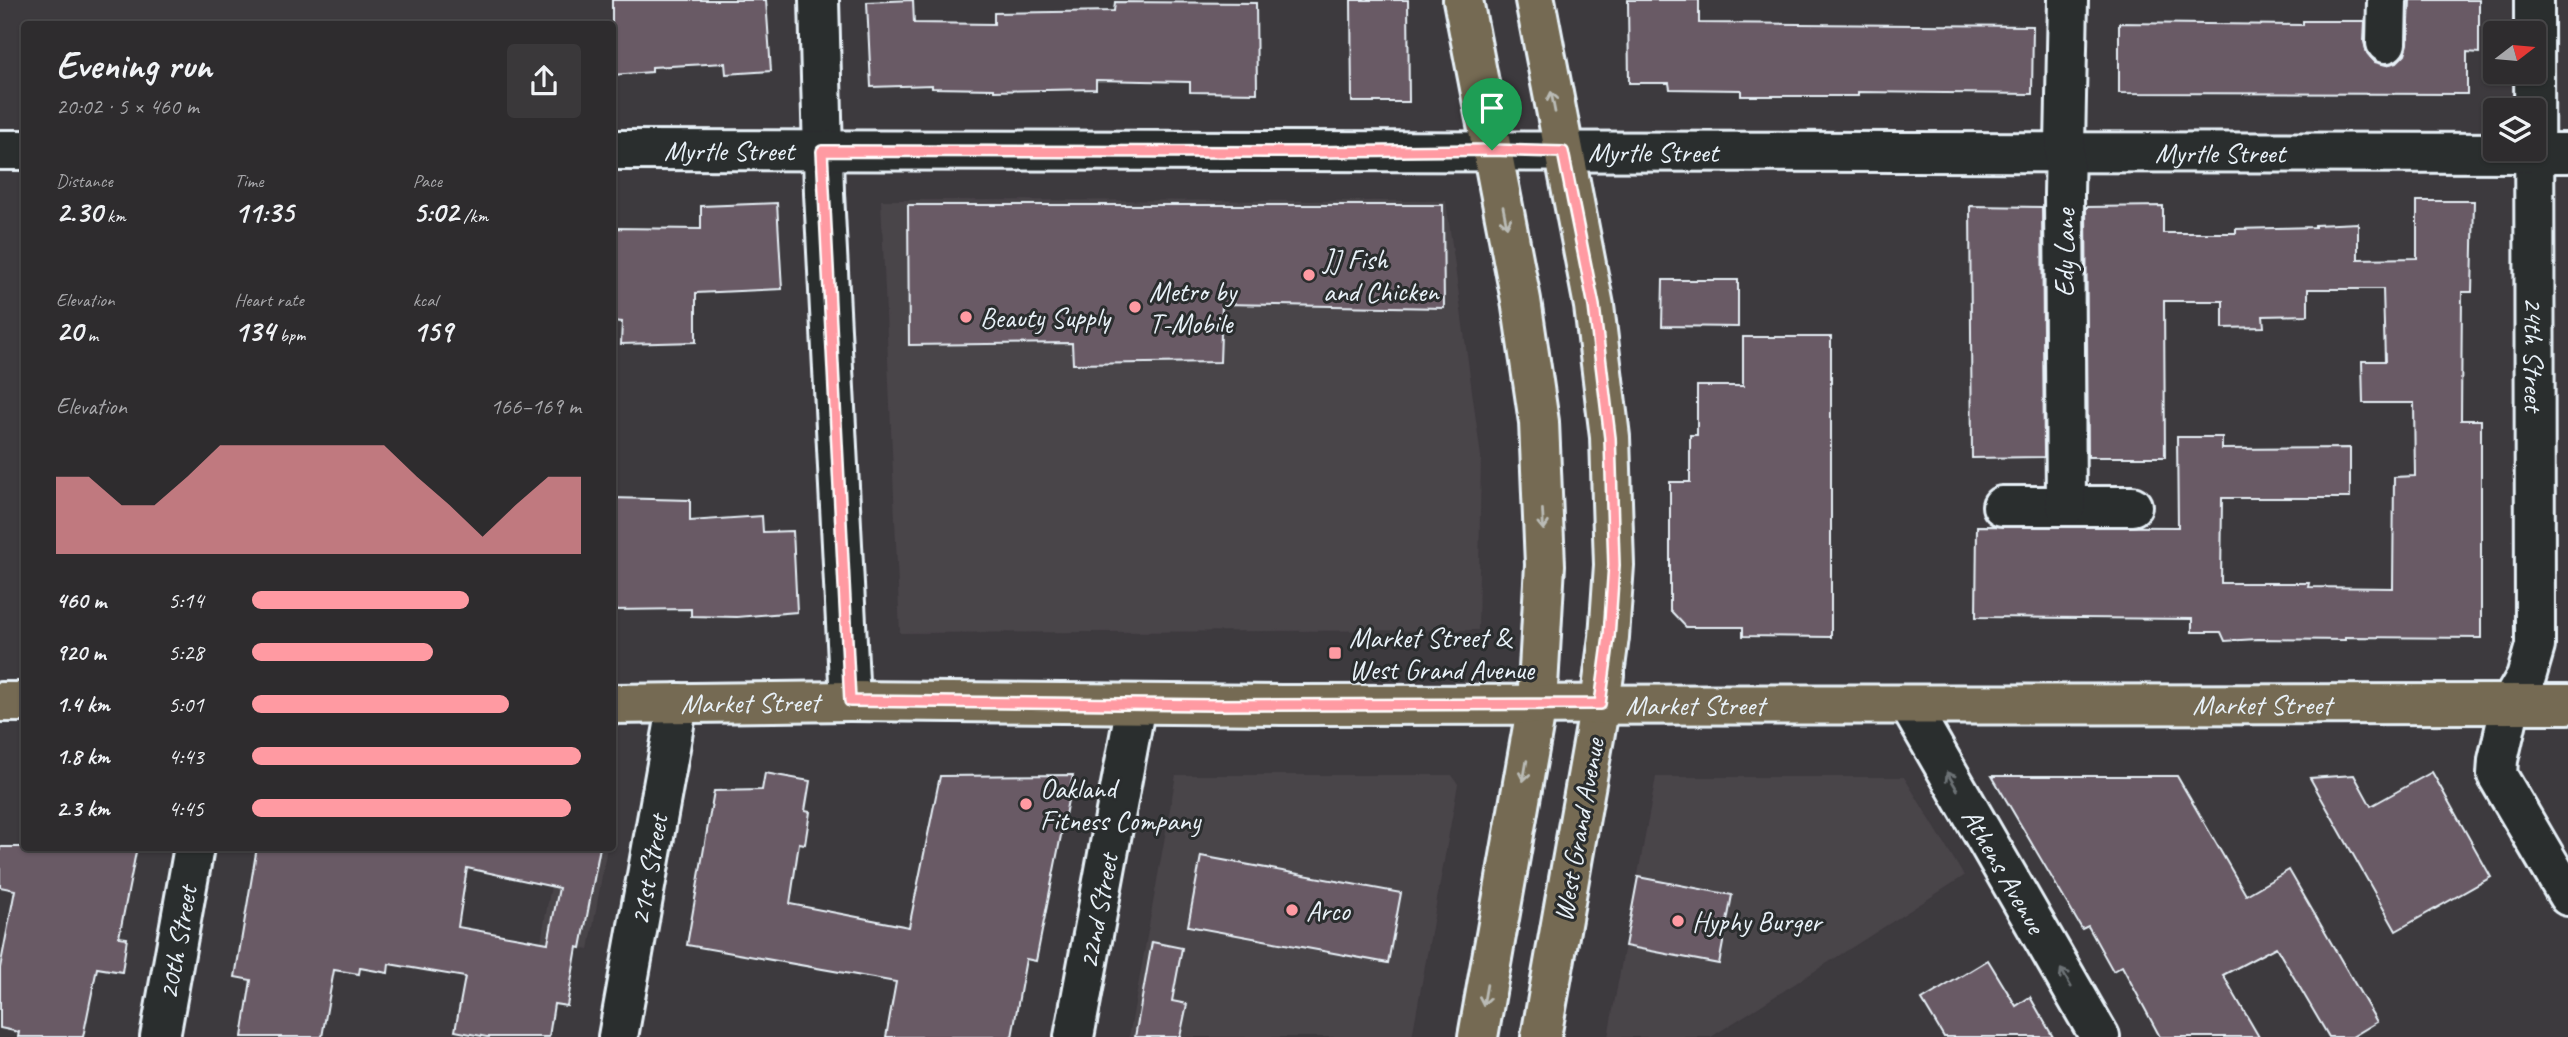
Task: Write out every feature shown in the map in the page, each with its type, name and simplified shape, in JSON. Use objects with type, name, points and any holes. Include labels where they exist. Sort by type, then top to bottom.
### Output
[{"type":"main road","points":[[1463,0],[1521,300],[1539,422],[1545,565],[1537,704],[1478,1037]]},
{"type":"main road","name":"West Grand Avenue","points":[[1535,0],[1594,306],[1610,438],[1614,565],[1609,637],[1600,704],[1541,1037]]},
{"type":"main road","name":"Market Street","points":[[616,704],[850,701],[1136,705],[2568,704]]},
{"type":"main road","points":[[0,702],[21,702]]},
{"type":"street","points":[[819,0],[822,151],[850,701]]},
{"type":"street","name":"Edy Lane","points":[[2066,506],[2064,153],[2068,0]]},
{"type":"street","points":[[2386,43],[2387,0]]},
{"type":"street","name":"24th Street","points":[[2534,0],[2551,153],[2535,646],[2526,677],[2511,703],[2497,775],[2568,896]]},
{"type":"street","points":[[0,150],[21,150]]},
{"type":"street","name":"Myrtle Street","points":[[616,150],[2551,153]]},
{"type":"street","points":[[2002,506],[2132,506]]},
{"type":"street","name":"21st Street","points":[[618,1037],[678,703]]},
{"type":"street","name":"22nd Street","points":[[1074,1037],[1136,705]]},
{"type":"street","name":"Athens Avenue","points":[[1909,705],[2100,1037]]},
{"type":"street","name":"20th Street","points":[[160,1037],[193,851]]},
{"type":"shaded area","points":[[881,200],[1446,201],[1481,457],[1478,630],[900,633]]},
{"type":"shaded area","points":[[1176,775],[1452,775],[1458,784],[1412,1037],[1129,1037]]},
{"type":"shaded area","points":[[1656,777],[1904,777],[1964,876],[1711,1037],[1608,1037]]},
{"type":"shaded area","points":[[557,851],[606,851],[589,950],[541,941]]},
{"type":"building","points":[[612,0],[766,0],[771,71],[726,74],[725,63],[652,67],[652,72],[616,75],[616,21],[612,21]]},
{"type":"building","points":[[913,0],[914,23],[994,24],[994,13],[1114,11],[1115,2],[1256,3],[1257,93],[1190,92],[1190,82],[1096,80],[1096,89],[994,91],[932,88],[932,85],[871,87],[867,2]]},
{"type":"building","points":[[1351,0],[1408,0],[1409,102],[1352,102]]},
{"type":"building","points":[[1628,0],[1699,0],[1699,23],[2033,26],[2032,94],[1858,92],[1858,96],[1741,96],[1741,90],[1670,89],[1669,83],[1629,83]]},
{"type":"building","points":[[2410,0],[2479,0],[2479,53],[2467,52],[2467,94],[2119,93],[2119,23],[2303,25],[2303,21],[2365,21],[2364,42],[2367,53],[2375,62],[2386,65],[2397,62],[2405,54]]},
{"type":"building","points":[[2417,201],[2474,201],[2472,292],[2462,292],[2461,420],[2481,420],[2481,638],[2345,637],[2345,640],[2225,641],[2221,632],[2192,632],[2192,619],[1976,617],[1977,526],[2178,527],[2177,437],[2222,437],[2222,449],[2350,448],[2350,498],[2222,498],[2221,583],[2309,583],[2308,587],[2393,588],[2394,477],[2415,476],[2414,403],[2363,403],[2362,361],[2385,361],[2383,289],[2308,289],[2308,315],[2263,316],[2264,327],[2223,328],[2223,301],[2164,301],[2165,457],[2088,457],[2086,207],[2163,206],[2163,233],[2236,233],[2236,229],[2358,223],[2358,259],[2417,258]]},
{"type":"building","points":[[777,203],[782,289],[696,293],[696,342],[621,344],[622,322],[616,321],[616,228],[701,229],[701,206]]},
{"type":"building","points":[[908,205],[1443,205],[1444,308],[1222,304],[1220,362],[1073,364],[1072,343],[909,345]]},
{"type":"building","points":[[1970,206],[2042,207],[2044,457],[1972,458]]},
{"type":"building","points":[[1663,280],[1738,280],[1738,327],[1662,326]]},
{"type":"building","points":[[1743,337],[1831,337],[1831,637],[1743,636],[1743,627],[1686,627],[1670,610],[1670,482],[1690,482],[1690,435],[1697,435],[1697,386],[1743,386]]},
{"type":"building","points":[[616,498],[690,500],[690,521],[762,516],[763,532],[793,531],[797,612],[737,617],[691,616],[691,609],[616,610]]},
{"type":"building","points":[[2432,772],[2491,877],[2396,931],[2310,778],[2354,775],[2371,806]]},
{"type":"building","points":[[765,773],[810,781],[805,811],[810,812],[805,844],[799,843],[790,904],[909,927],[940,776],[1073,775],[1036,961],[1026,959],[1012,1037],[886,1037],[896,982],[687,945],[714,791],[762,790]]},
{"type":"building","points":[[1992,776],[2177,776],[2246,895],[2289,870],[2377,1022],[2352,1037],[2329,1037],[2276,947],[2223,975],[2259,1037],[2160,1037],[2122,966],[2113,971],[2088,926],[2082,929]]},
{"type":"building","points":[[0,847],[21,847],[21,851],[136,851],[119,937],[127,938],[122,972],[97,968],[83,1037],[18,1037],[19,1032],[0,1028],[0,968],[15,890],[0,887]]},
{"type":"building","points":[[256,851],[599,851],[581,948],[577,947],[567,1006],[554,1004],[549,1037],[487,1037],[455,1031],[465,977],[389,964],[388,973],[360,968],[359,974],[334,970],[322,1037],[242,1037],[251,980],[235,977]],"holes":[[[467,868],[559,888],[548,943],[458,927]]]},
{"type":"building","points":[[1201,856],[1401,893],[1388,963],[1188,926]]},
{"type":"building","name":"Hyphy Burger","points":[[1638,877],[1732,895],[1719,964],[1625,946]]},
{"type":"building","points":[[1152,942],[1182,948],[1172,1001],[1187,1004],[1180,1037],[1135,1037]]},
{"type":"building","points":[[1988,960],[2016,1006],[2030,997],[2053,1037],[1944,1037],[1922,1000]]},
{"type":"place","name":"JJ Fish and Chicken","points":[[1309,275]]},
{"type":"place","name":"Metro by T-Mobile","points":[[1135,307]]},
{"type":"place","name":"Beauty Supply","points":[[966,317]]},
{"type":"place","name":"Market Street & West Grand Avenue","points":[[1335,653]]},
{"type":"place","name":"Oakland Fitness Company","points":[[1026,804]]},
{"type":"place","name":"Arco","points":[[1292,910]]},
{"type":"place","name":"Hyphy Burger","points":[[1678,921]]},
{"type":"route","points":[[1492,150],[1563,152],[1594,306],[1610,438],[1614,565],[1609,637],[1600,704],[1216,705],[850,701],[822,151],[1492,150]]}]
